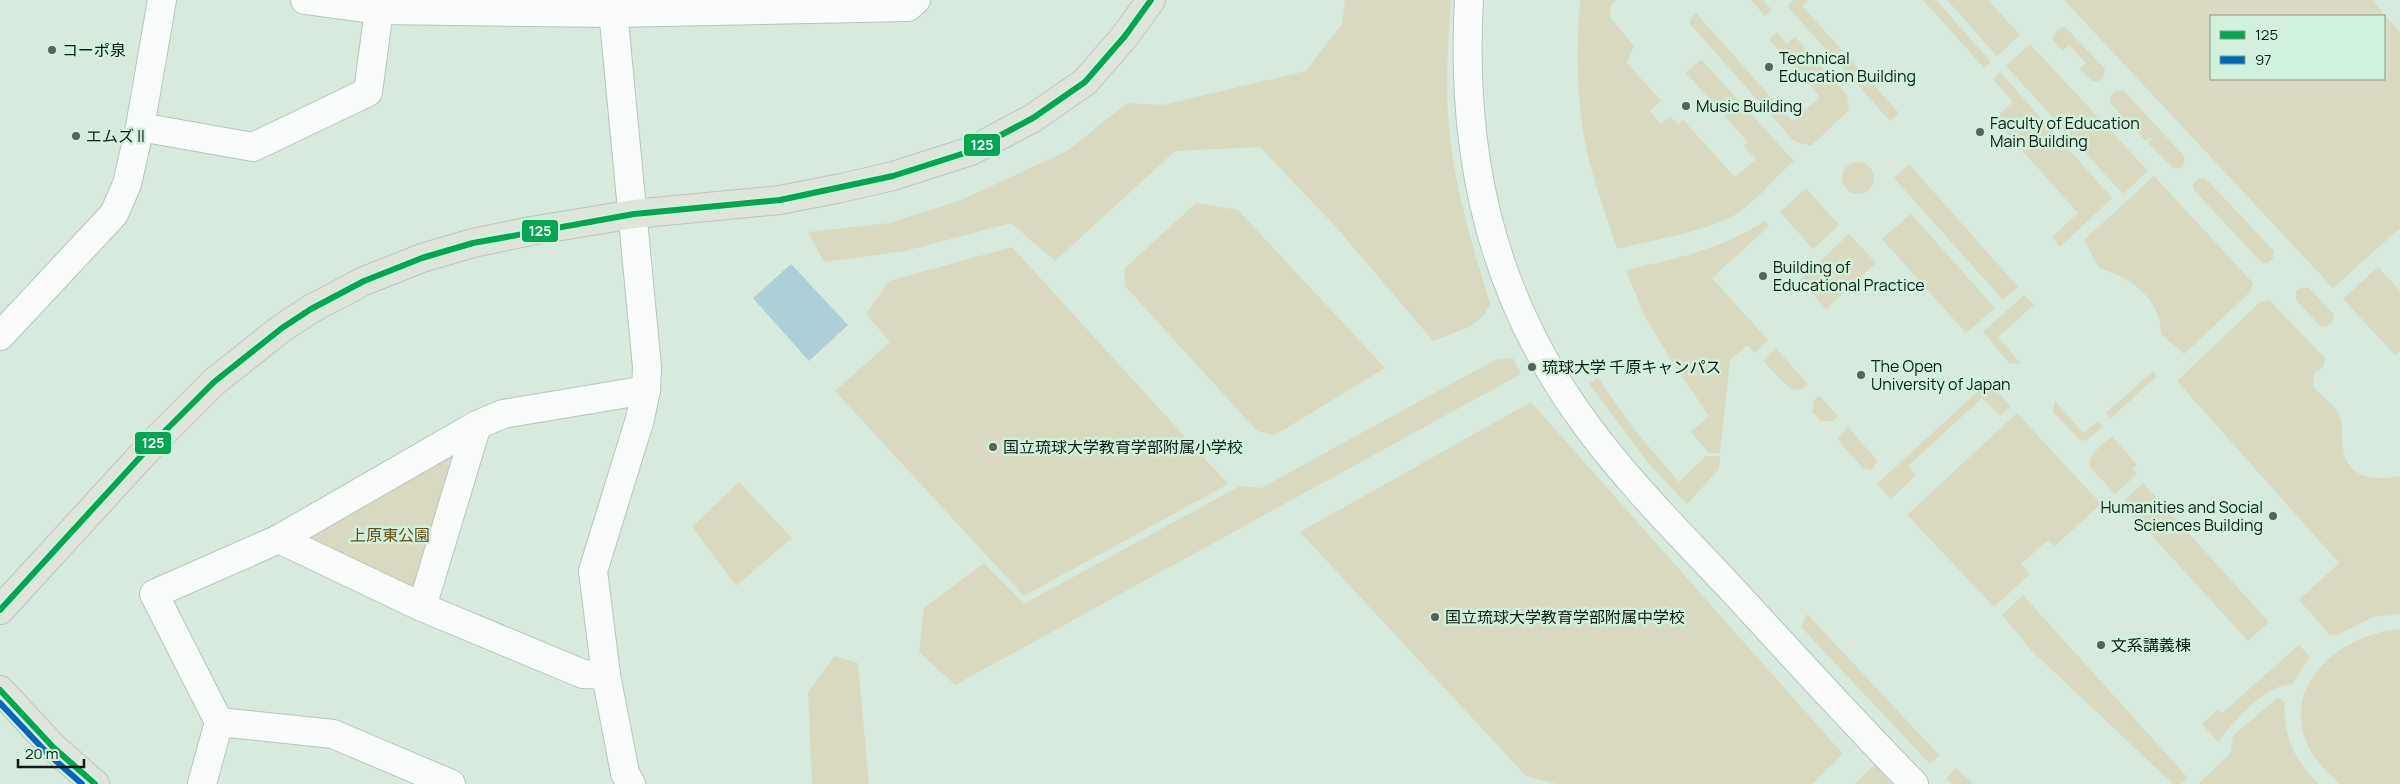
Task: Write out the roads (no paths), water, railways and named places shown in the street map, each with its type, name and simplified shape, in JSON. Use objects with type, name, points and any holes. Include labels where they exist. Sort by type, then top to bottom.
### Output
[{"type":"main road","points":[[0,610],[154,442],[214,382],[249,352],[311,309],[364,281],[422,258],[465,245],[531,230],[634,214],[780,200],[893,176],[971,151],[1033,118],[1085,82],[1125,36],[1151,0]]},
{"type":"main road","points":[[0,690],[53,746],[95,784]]},
{"type":"street","points":[[0,336],[114,214],[127,184],[140,127],[162,0]]},
{"type":"street","points":[[305,0],[379,10],[612,7],[908,7],[916,0]]},
{"type":"street","points":[[1469,0],[1467,88],[1471,141],[1477,180],[1487,220],[1504,270],[1538,349],[1572,405],[1620,468],[1914,784]]},
{"type":"street","points":[[612,7],[634,214],[647,367],[646,390],[640,419],[593,571],[606,675],[625,773],[631,784]]},
{"type":"street","points":[[140,127],[253,147],[368,92],[379,10]]},
{"type":"street","points":[[202,784],[219,722],[154,594],[279,539],[477,425],[503,414],[646,390]]},
{"type":"street","points":[[422,607],[477,425]]},
{"type":"street","points":[[279,539],[422,607],[583,674],[606,675]]},
{"type":"street","points":[[219,722],[333,734],[451,784]]},
{"type":"water","points":[[791,264],[848,325],[809,361],[753,298]]},
{"type":"place","name":"コーポ泉","points":[[52,50]]},
{"type":"place","name":"Technical Education Building","points":[[1769,67]]},
{"type":"place","name":"Music Building","points":[[1686,106]]},
{"type":"place","name":"Faculty of Education Main Building","points":[[1980,132]]},
{"type":"place","name":"エムズ II","points":[[76,136]]},
{"type":"place","name":"Building of Educational Practice","points":[[1763,276]]},
{"type":"place","name":"琉球大学 千原キャンパス","points":[[1532,367]]},
{"type":"place","name":"The Open University of Japan","points":[[1861,375]]},
{"type":"place","name":"国立琉球大学教育学部附属小学校","points":[[993,447]]},
{"type":"place","name":"Humanities and Social Sciences Building","points":[[2273,516]]},
{"type":"place","name":"国立琉球大学教育学部附属中学校","points":[[1435,617]]},
{"type":"place","name":"文系講義棟","points":[[2101,645]]},
{"type":"park label","name":"上原東公園","points":[[390,535]]}]
